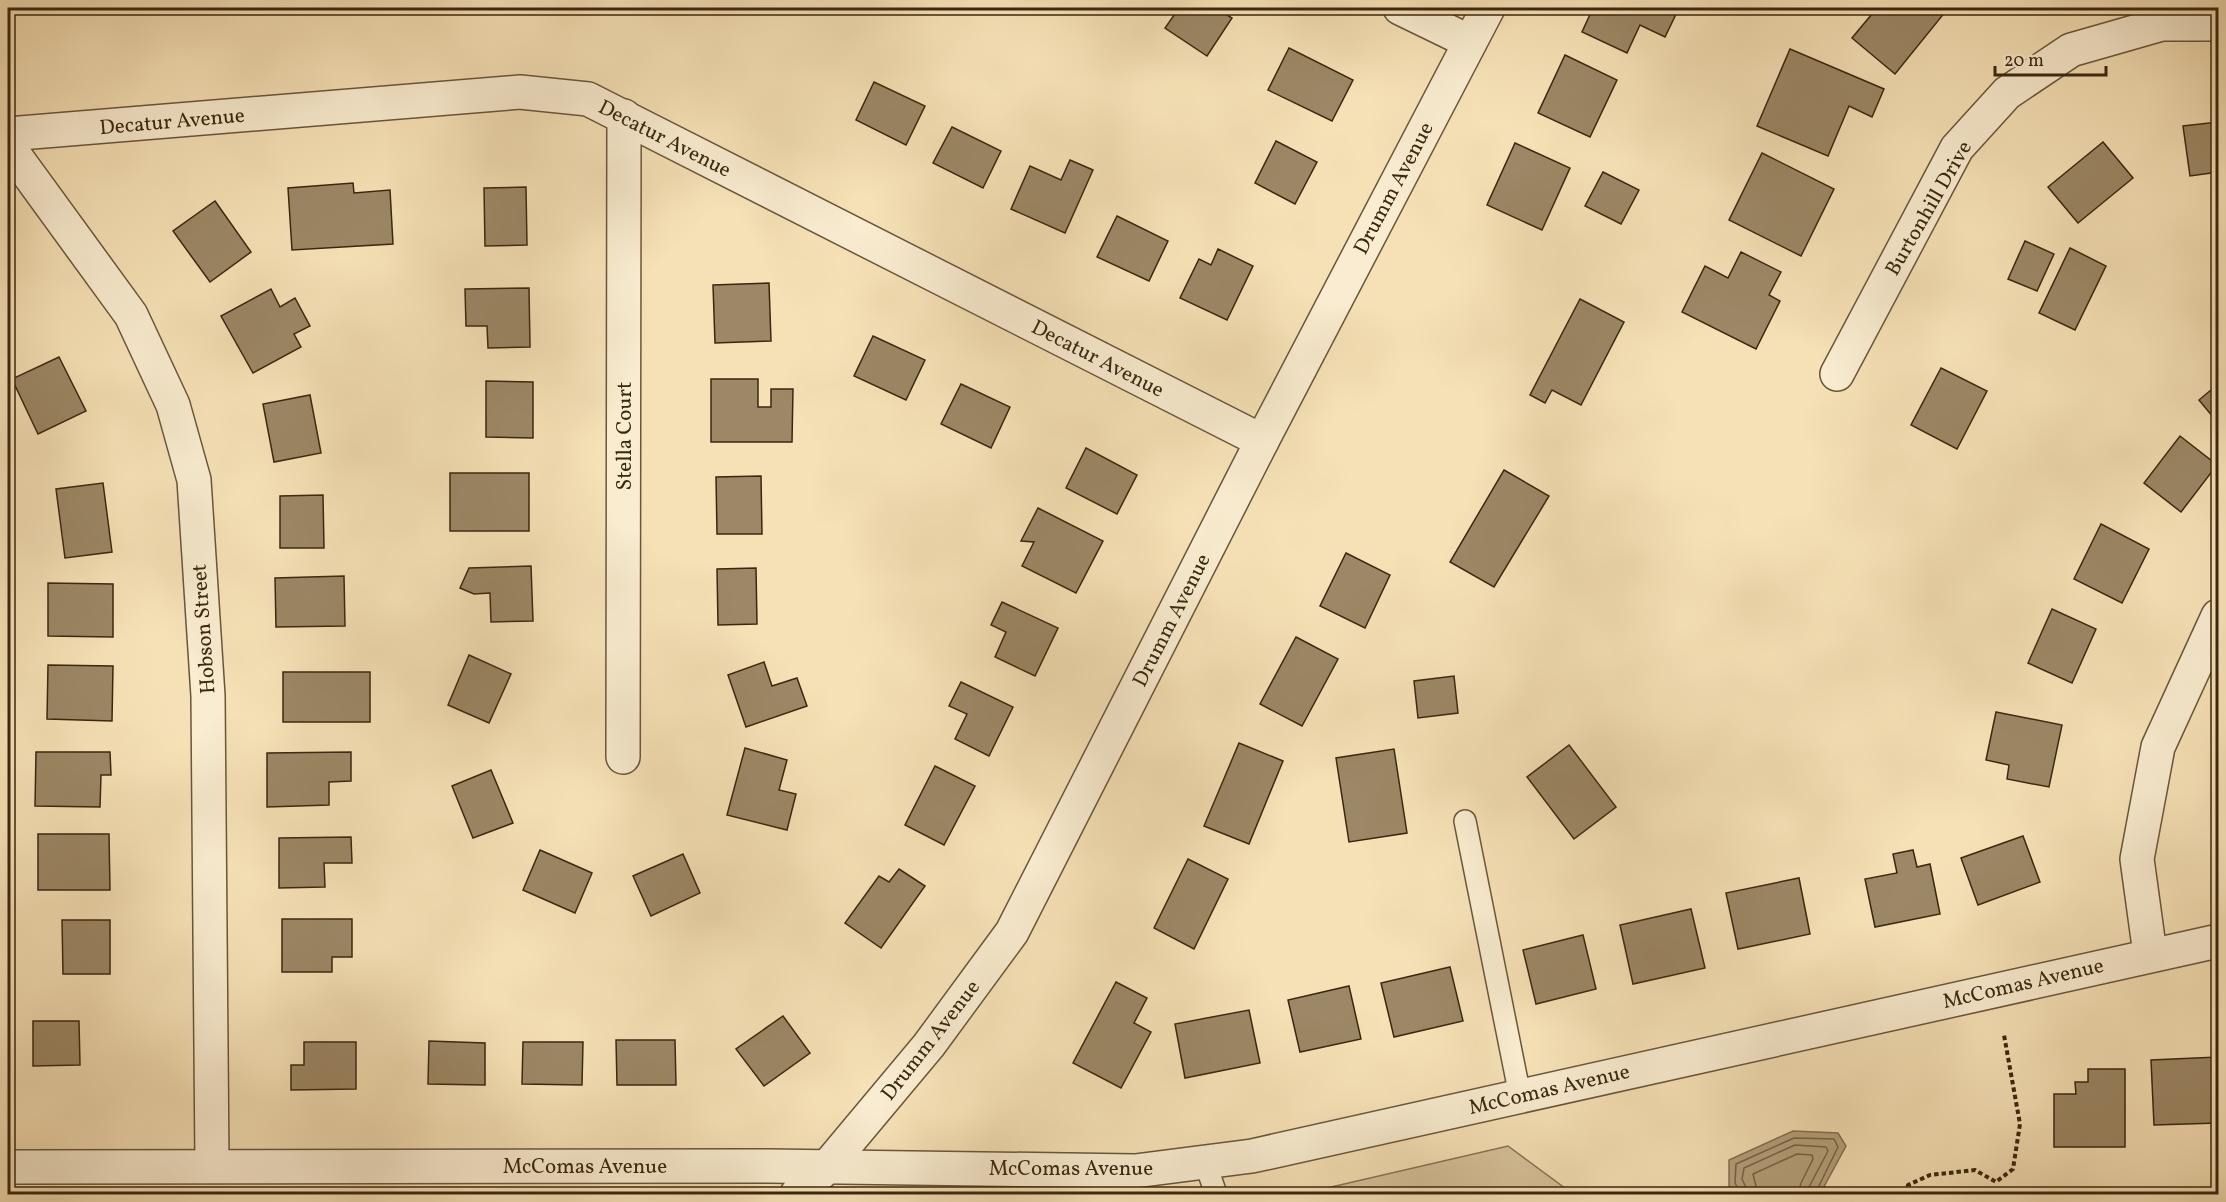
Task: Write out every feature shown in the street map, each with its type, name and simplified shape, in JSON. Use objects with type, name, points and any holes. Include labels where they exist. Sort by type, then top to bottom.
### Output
[{"type":"street","points":[[1400,8],[1470,42]]},
{"type":"street","name":"Drumm Avenue","points":[[797,1194],[827,1167],[929,1045],[1012,932],[1262,441],[1488,8]]},
{"type":"street","name":"Burtonhill Drive","points":[[1837,374],[1957,148],[2007,93],[2071,50],[2162,24],[2218,24]]},
{"type":"street","name":"Decatur Avenue","points":[[8,134],[520,92],[588,99],[1262,441]]},
{"type":"street","name":"Stella Court","points":[[623,757],[624,116]]},
{"type":"street","name":"Hobson Street","points":[[8,146],[131,315],[173,405],[194,480],[208,696],[212,1165]]},
{"type":"street","points":[[2150,954],[2137,860],[2158,747],[2218,616]]},
{"type":"street","name":"McComas Avenue","points":[[8,1167],[212,1165],[827,1167],[1135,1171],[1252,1156],[2150,954],[2218,941]]},
{"type":"lane","points":[[1465,821],[1520,1096]]},
{"type":"lane","points":[[1205,1162],[1216,1194]]},
{"type":"path","points":[[1906,1194],[1908,1185],[1930,1175],[1975,1170],[1996,1182],[2013,1169],[2020,1124],[2004,1035]]},
{"type":"shaded area","points":[[1508,1146],[1573,1194],[1301,1194]]},
{"type":"water","points":[[1793,1131],[1838,1133],[1846,1146],[1820,1194],[1738,1194],[1729,1186],[1729,1160]]},
{"type":"building","points":[[1179,8],[1216,8],[1232,18],[1207,56],[1165,28]]},
{"type":"building","points":[[1593,8],[1679,8],[1665,37],[1640,25],[1627,53],[1582,32]]},
{"type":"building","points":[[1877,8],[1942,8],[1946,11],[1895,74],[1852,38]]},
{"type":"building","points":[[1289,48],[1353,80],[1332,121],[1268,90]]},
{"type":"building","points":[[1790,49],[1884,89],[1872,117],[1849,106],[1828,156],[1757,126]]},
{"type":"building","points":[[1565,55],[1617,80],[1590,137],[1538,113]]},
{"type":"building","points":[[874,82],[925,106],[906,145],[856,120]]},
{"type":"building","points":[[2218,122],[2218,172],[2190,176],[2183,126]]},
{"type":"building","points":[[952,127],[1001,151],[983,188],[933,163]]},
{"type":"building","points":[[1276,141],[1317,162],[1295,204],[1255,183]]},
{"type":"building","points":[[2103,142],[2133,178],[2078,223],[2048,187]]},
{"type":"building","points":[[1515,143],[1570,168],[1542,230],[1487,205]]},
{"type":"building","points":[[1762,153],[1834,189],[1801,256],[1729,220]]},
{"type":"building","points":[[1070,160],[1093,170],[1065,233],[1011,209],[1030,166],[1061,180]]},
{"type":"building","points":[[1603,172],[1639,190],[1621,224],[1585,206]]},
{"type":"building","points":[[353,183],[354,193],[390,190],[393,244],[292,250],[288,188]]},
{"type":"building","points":[[526,187],[527,245],[485,246],[484,188]]},
{"type":"building","points":[[215,201],[251,252],[210,282],[173,231]]},
{"type":"building","points":[[1117,216],[1168,241],[1149,281],[1097,257]]},
{"type":"building","points":[[2025,241],[2054,254],[2037,291],[2008,279]]},
{"type":"building","points":[[2070,248],[2106,266],[2075,330],[2039,313]]},
{"type":"building","points":[[1218,249],[1253,266],[1227,320],[1180,298],[1199,259],[1211,265]]},
{"type":"building","points":[[1741,252],[1781,272],[1769,295],[1780,301],[1756,349],[1682,312],[1705,266],[1728,278]]},
{"type":"building","points":[[769,283],[771,341],[715,343],[713,285]]},
{"type":"building","points":[[529,288],[530,347],[488,348],[487,326],[466,326],[465,289]]},
{"type":"building","points":[[271,289],[280,307],[295,298],[310,326],[294,334],[301,347],[253,373],[221,316]]},
{"type":"building","points":[[1580,299],[1624,322],[1581,405],[1552,390],[1545,403],[1530,395]]},
{"type":"building","points":[[873,336],[925,360],[906,400],[854,376]]},
{"type":"building","points":[[59,357],[86,411],[38,434],[12,379]]},
{"type":"building","points":[[1941,368],[1987,391],[1957,449],[1911,425]]},
{"type":"building","points":[[711,379],[758,379],[758,407],[771,407],[771,389],[793,389],[792,442],[711,442]]},
{"type":"building","points":[[486,381],[533,382],[533,438],[486,437]]},
{"type":"building","points":[[961,384],[1010,407],[991,448],[941,424]]},
{"type":"building","points":[[2218,384],[2218,423],[2199,400]]},
{"type":"building","points":[[310,395],[321,453],[274,462],[263,404]]},
{"type":"building","points":[[2180,436],[2217,465],[2181,512],[2144,483]]},
{"type":"building","points":[[1086,448],[1137,475],[1117,514],[1066,488]]},
{"type":"building","points":[[1504,470],[1549,496],[1494,587],[1450,562]]},
{"type":"building","points":[[450,473],[529,473],[529,531],[450,531]]},
{"type":"building","points":[[761,476],[762,534],[717,534],[716,477]]},
{"type":"building","points":[[103,483],[112,552],[65,558],[56,489]]},
{"type":"building","points":[[323,495],[324,548],[280,548],[280,496]]},
{"type":"building","points":[[1038,508],[1103,541],[1076,593],[1022,566],[1034,542],[1021,541]]},
{"type":"building","points":[[2101,524],[2149,549],[2122,603],[2074,579]]},
{"type":"building","points":[[1346,553],[1390,575],[1365,628],[1320,606]]},
{"type":"building","points":[[531,566],[533,621],[491,622],[490,593],[474,594],[460,588],[469,568]]},
{"type":"building","points":[[756,568],[757,624],[718,625],[717,569]]},
{"type":"building","points":[[344,576],[345,626],[276,627],[275,578]]},
{"type":"building","points":[[48,583],[113,584],[113,637],[48,636]]},
{"type":"building","points":[[1002,602],[1058,628],[1035,676],[995,657],[1006,632],[991,625]]},
{"type":"building","points":[[2052,609],[2096,629],[2072,683],[2028,663]]},
{"type":"building","points":[[1296,637],[1338,659],[1302,726],[1260,704]]},
{"type":"building","points":[[469,655],[511,674],[489,723],[448,705]]},
{"type":"building","points":[[764,662],[772,686],[797,678],[807,706],[746,727],[728,675]]},
{"type":"building","points":[[48,665],[113,666],[112,721],[47,719]]},
{"type":"building","points":[[283,672],[370,672],[370,722],[283,722]]},
{"type":"building","points":[[1454,676],[1458,713],[1418,718],[1414,681]]},
{"type":"building","points":[[961,682],[1013,707],[989,756],[955,739],[967,714],[949,706]]},
{"type":"building","points":[[1996,712],[2062,725],[2049,787],[2007,779],[2009,765],[1986,760]]},
{"type":"building","points":[[1239,743],[1283,761],[1249,844],[1204,826]]},
{"type":"building","points":[[1569,745],[1616,807],[1574,839],[1527,777]]},
{"type":"building","points":[[745,748],[787,760],[779,790],[796,794],[787,830],[727,815]]},
{"type":"building","points":[[1394,749],[1407,833],[1349,842],[1336,758]]},
{"type":"building","points":[[36,752],[110,752],[111,775],[101,775],[100,807],[35,806]]},
{"type":"building","points":[[351,752],[351,781],[329,782],[329,805],[267,807],[267,753]]},
{"type":"building","points":[[935,766],[975,786],[944,845],[905,825]]},
{"type":"building","points":[[491,770],[513,823],[473,838],[452,786]]},
{"type":"building","points":[[38,834],[109,834],[110,890],[38,890]]},
{"type":"building","points":[[2023,836],[2040,882],[1978,905],[1961,858]]},
{"type":"building","points":[[351,837],[352,863],[324,863],[325,887],[279,888],[279,838]]},
{"type":"building","points":[[540,850],[592,873],[575,913],[523,890]]},
{"type":"building","points":[[1913,850],[1917,867],[1930,864],[1940,914],[1875,927],[1865,879],[1897,873],[1893,854]]},
{"type":"building","points":[[683,854],[700,893],[651,916],[633,876]]},
{"type":"building","points":[[1188,859],[1228,879],[1194,949],[1154,928]]},
{"type":"building","points":[[899,869],[925,886],[881,948],[845,923],[879,876],[889,882]]},
{"type":"building","points":[[1799,878],[1810,934],[1738,949],[1726,893]]},
{"type":"building","points":[[1691,909],[1705,968],[1633,984],[1620,925]]},
{"type":"building","points":[[282,919],[352,919],[352,957],[332,957],[332,972],[282,972]]},
{"type":"building","points":[[62,920],[110,920],[110,974],[63,974]]},
{"type":"building","points":[[1583,935],[1596,989],[1536,1004],[1523,950]]},
{"type":"building","points":[[1450,967],[1463,1021],[1394,1037],[1381,983]]},
{"type":"building","points":[[1116,982],[1147,998],[1134,1023],[1151,1032],[1121,1088],[1073,1063]]},
{"type":"building","points":[[1349,986],[1361,1039],[1300,1052],[1288,1000]]},
{"type":"building","points":[[1249,1010],[1260,1063],[1185,1078],[1175,1024]]},
{"type":"building","points":[[783,1016],[810,1053],[764,1086],[736,1049]]},
{"type":"building","points":[[33,1021],[79,1021],[80,1065],[33,1066]]},
{"type":"building","points":[[616,1040],[675,1040],[676,1085],[617,1085]]},
{"type":"building","points":[[429,1041],[485,1043],[485,1085],[428,1084]]},
{"type":"building","points":[[304,1042],[356,1042],[356,1089],[291,1090],[291,1065],[304,1065]]},
{"type":"building","points":[[523,1042],[583,1042],[582,1085],[522,1084]]},
{"type":"building","points":[[2218,1057],[2218,1123],[2154,1125],[2151,1060]]},
{"type":"building","points":[[2088,1069],[2125,1069],[2125,1147],[2054,1147],[2054,1094],[2076,1094],[2075,1082],[2088,1082]]}]
